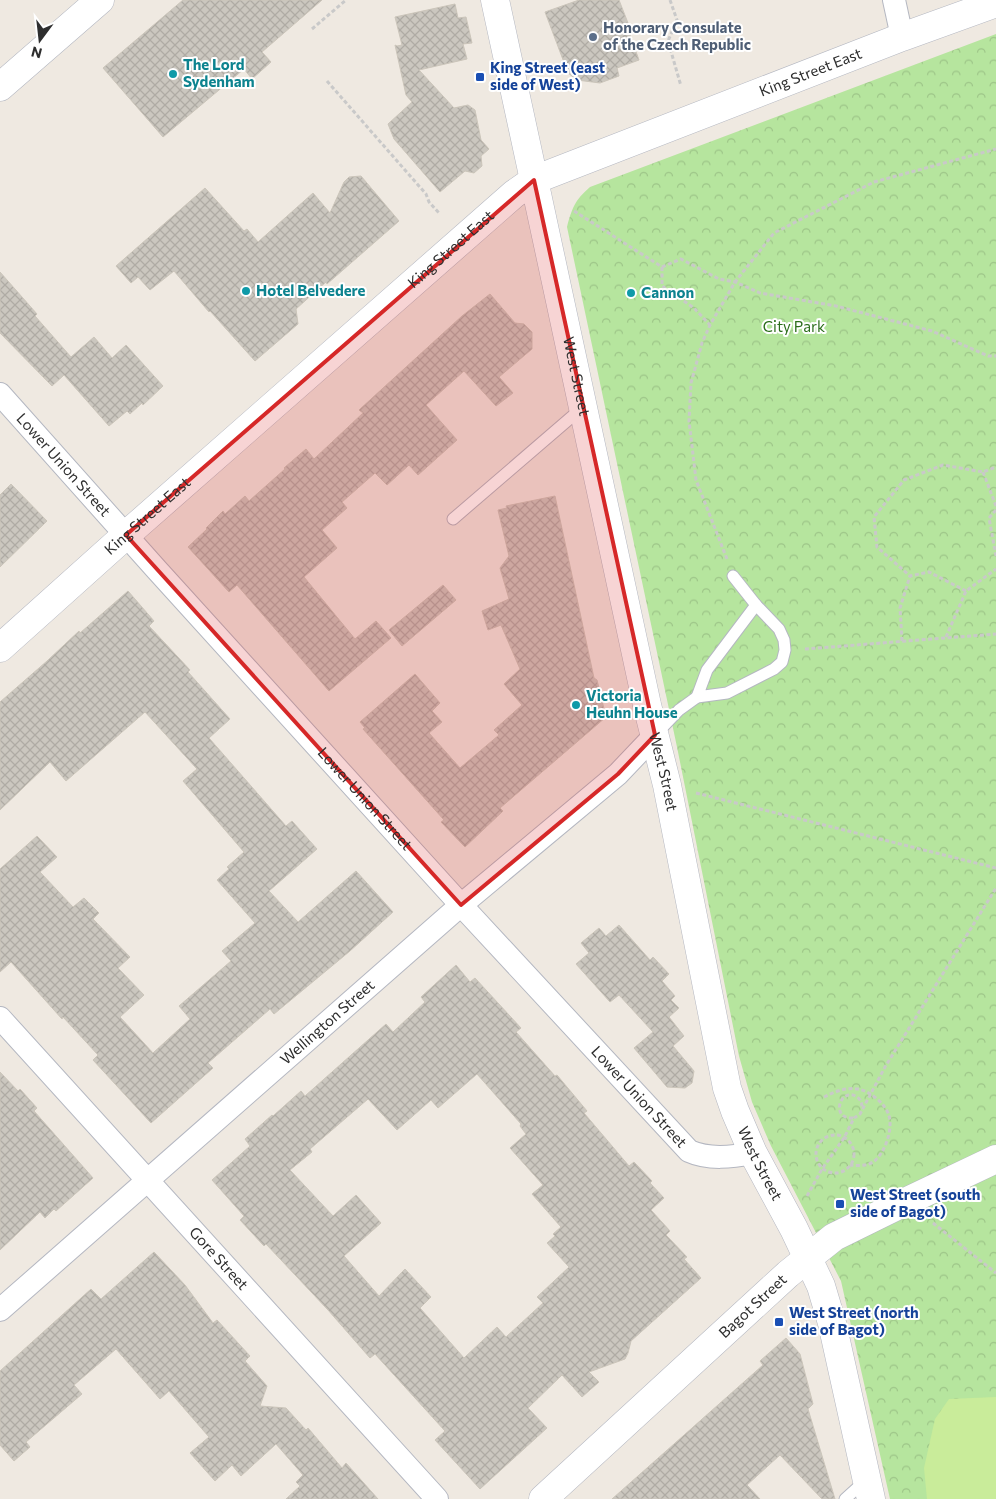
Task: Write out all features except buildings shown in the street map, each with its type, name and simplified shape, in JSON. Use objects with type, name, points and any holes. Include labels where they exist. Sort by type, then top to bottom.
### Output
[{"type":"street","points":[[0,87],[100,0]]},
{"type":"street","name":"West Street","points":[[495,0],[667,785],[721,1063],[735,1111],[753,1153],[821,1286],[832,1323],[869,1489]]},
{"type":"street","points":[[894,0],[902,37]]},
{"type":"street","name":"King Street East","points":[[0,648],[514,194],[534,180],[902,37],[996,3]]},
{"type":"street","name":"Lower Union Street","points":[[0,394],[461,905],[689,1151],[696,1154],[727,1158],[753,1153]]},
{"type":"street","name":"Wellington Street","points":[[0,1310],[461,905],[618,774],[655,735]]},
{"type":"street","name":"Gore Street","points":[[0,1018],[437,1499]]},
{"type":"street","name":"Bagot Street","points":[[542,1499],[788,1274],[834,1237],[996,1159]]},
{"type":"lane","points":[[453,519],[584,407]]},
{"type":"lane","points":[[655,735],[679,710],[697,697],[726,693],[774,669],[782,662],[786,650],[779,629],[756,605],[733,576]]},
{"type":"lane","points":[[697,697],[706,670],[756,605]]},
{"type":"lane","points":[[845,1499],[869,1489]]},
{"type":"path","points":[[312,30],[346,0]]},
{"type":"path","points":[[670,0],[677,20],[668,41],[680,86]]},
{"type":"path","points":[[327,81],[426,194],[429,202],[439,213]]},
{"type":"path","points":[[733,576],[696,480],[689,421],[691,383],[702,344],[710,325],[735,282],[774,232],[874,182],[996,149]]},
{"type":"path","points":[[574,211],[662,267]]},
{"type":"path","points":[[662,267],[681,259],[719,279],[735,282],[760,294],[836,306],[932,332],[988,356],[996,356]]},
{"type":"path","points":[[662,267],[662,286],[694,308],[710,325]]},
{"type":"path","points":[[910,576],[877,547],[874,517],[904,480],[943,465],[983,472],[996,468]]},
{"type":"path","points":[[983,472],[996,506]]},
{"type":"path","points":[[996,510],[989,518],[996,556]]},
{"type":"path","points":[[946,638],[966,591],[996,570]]},
{"type":"path","points":[[910,576],[929,572],[966,591]]},
{"type":"path","points":[[902,641],[900,608],[910,576]]},
{"type":"path","points":[[786,650],[996,634]]},
{"type":"path","points":[[688,791],[996,868]]},
{"type":"path","points":[[808,1203],[806,1197],[822,1169],[844,1138],[854,1118],[860,1114],[885,1067],[996,888]]},
{"type":"path","points":[[824,1097],[838,1091],[857,1089],[871,1094],[879,1100],[889,1116],[890,1134],[882,1152],[873,1162],[859,1166],[850,1165]]},
{"type":"path","points":[[854,1118],[850,1119],[843,1116],[840,1109],[840,1102],[845,1096],[853,1095],[860,1099],[862,1106],[860,1114]]},
{"type":"path","points":[[836,1135],[844,1138],[852,1146],[854,1153],[850,1165],[840,1173],[828,1172],[822,1169],[816,1159],[820,1142],[830,1136],[836,1135]]},
{"type":"path","points":[[933,1223],[996,1273]]},
{"type":"highlighted area","points":[[534,180],[655,735],[618,774],[461,905],[126,535]]},
{"type":"green space","name":"City Park","points":[[996,34],[996,1499],[890,1499],[841,1281],[771,1146],[752,1102],[739,1056],[677,747],[567,227],[575,205],[590,187]]},
{"type":"green space","points":[[996,1397],[996,1499],[927,1499],[924,1468],[935,1419],[949,1399]]},
{"type":"place","name":"Honorary Consulate of the Czech Republic","points":[[593,37]]},
{"type":"place","name":"The Lord Sydenham","points":[[173,74]]},
{"type":"place","name":"King Street (east side of West)","points":[[480,77]]},
{"type":"place","name":"Hotel Belvedere","points":[[246,291]]},
{"type":"place","name":"Cannon","points":[[631,293]]},
{"type":"place","name":"Victoria Heuhn House","points":[[576,705]]},
{"type":"place","name":"West Street (south side of Bagot)","points":[[840,1204]]},
{"type":"place","name":"West Street (north side of Bagot)","points":[[779,1322]]}]
